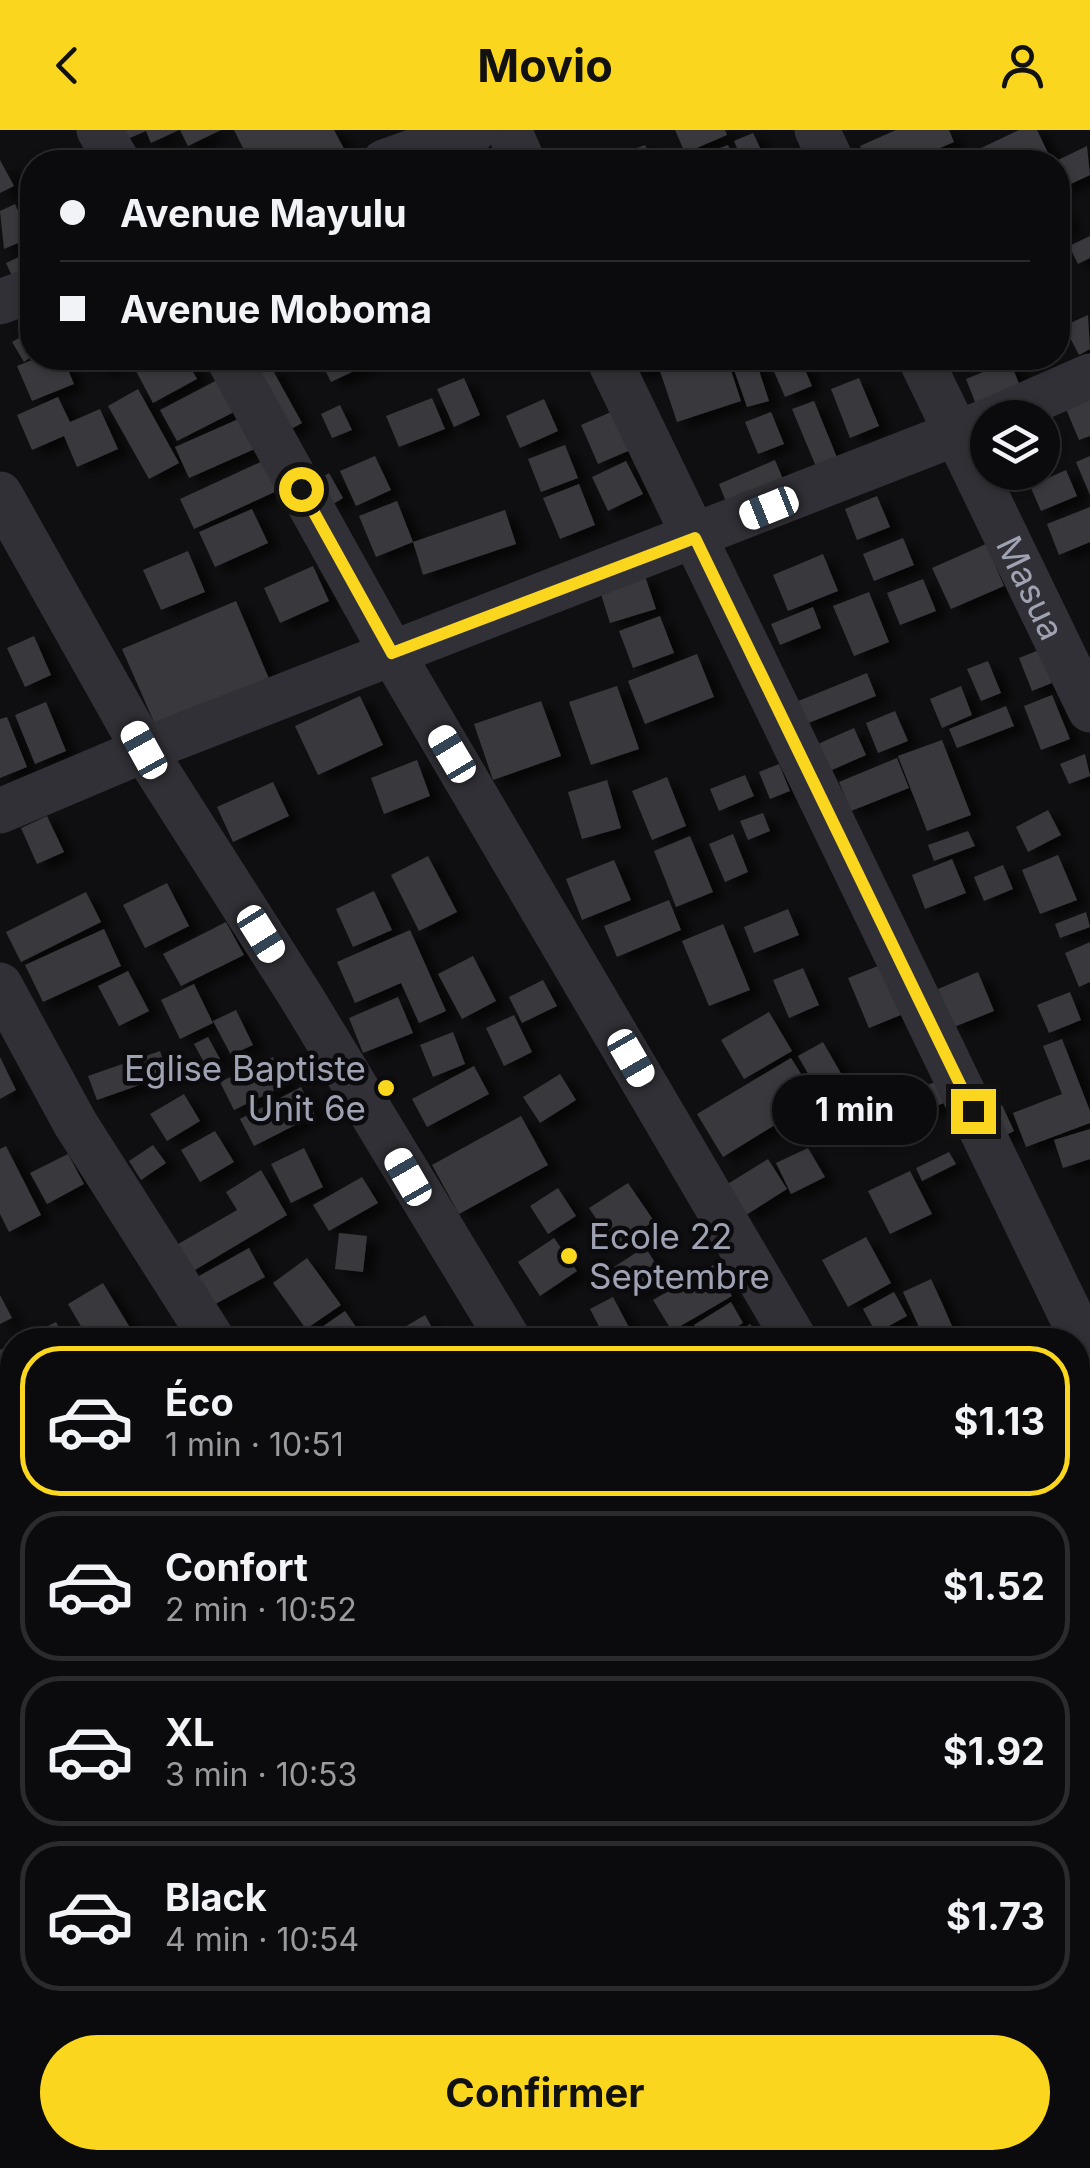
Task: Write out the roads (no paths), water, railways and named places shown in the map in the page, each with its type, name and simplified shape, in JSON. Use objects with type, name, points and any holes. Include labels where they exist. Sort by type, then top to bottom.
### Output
[{"type":"street","points":[[418,150],[474,130]]},
{"type":"street","points":[[235,370],[392,653],[788,1328]]},
{"type":"street","points":[[614,370],[1077,1328]]},
{"type":"street","name":"Masua","points":[[931,370],[970,414]]},
{"type":"street","points":[[1034,400],[1090,376]]},
{"type":"street","points":[[0,811],[144,750],[970,428]]},
{"type":"street","name":"Masua","points":[[1005,490],[1090,710]]},
{"type":"street","points":[[0,494],[144,750],[300,995],[501,1328]]},
{"type":"street","points":[[0,985],[75,1123],[205,1328]]},
{"type":"place","name":"Eglise Baptiste Unit 6e","points":[[386,1088]]},
{"type":"place","name":"Ecole 22 Septembre","points":[[569,1256]]}]
